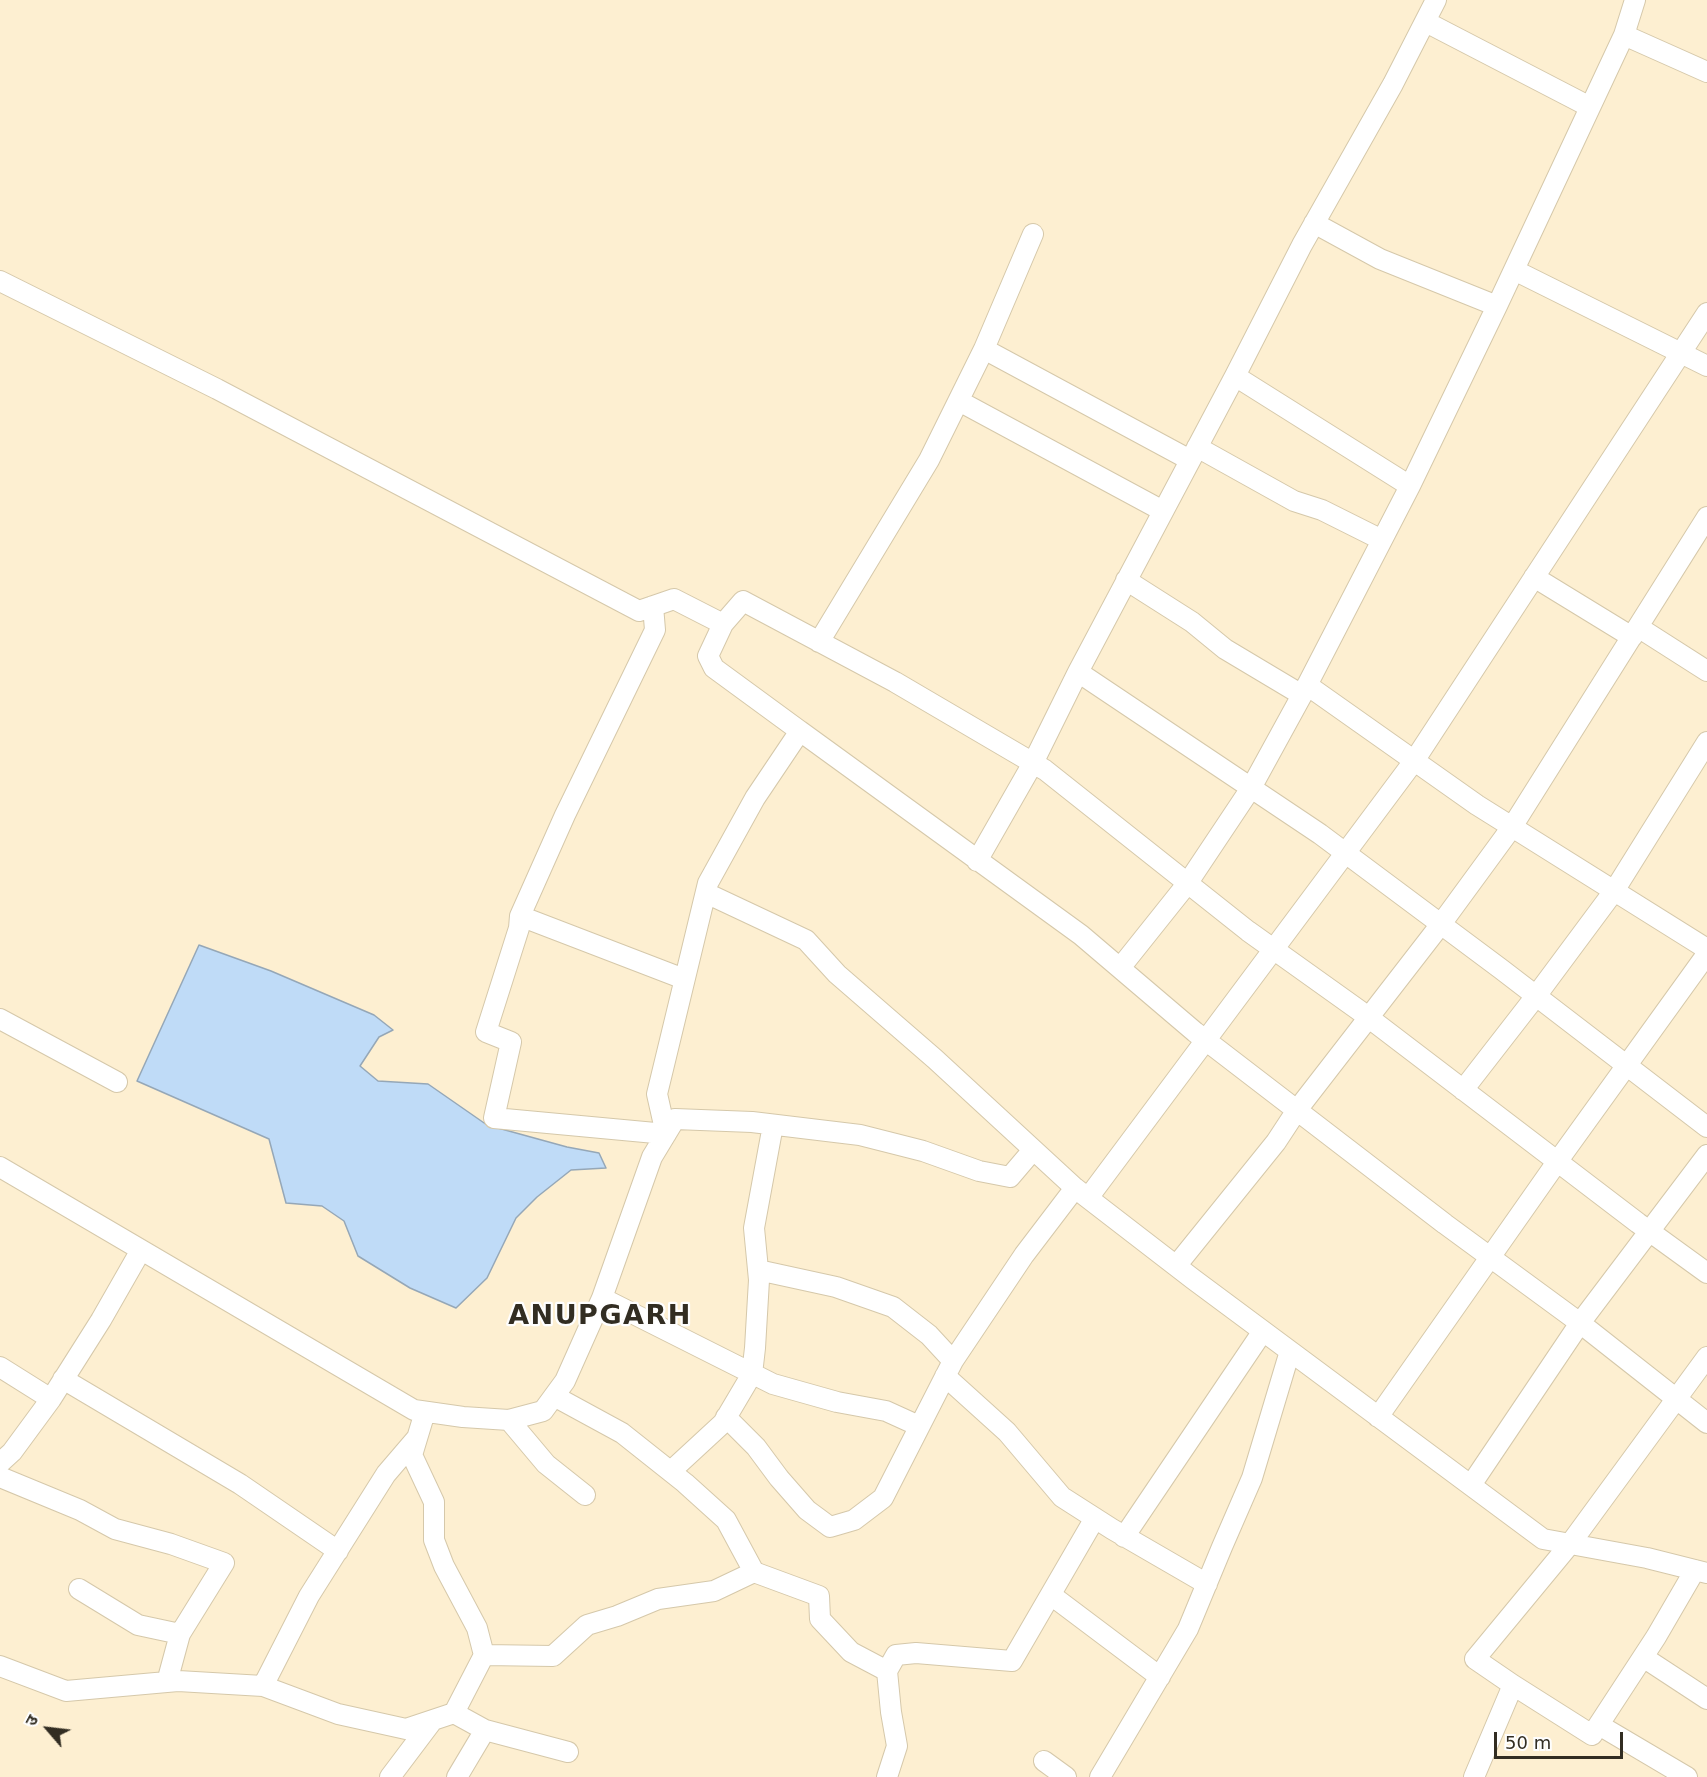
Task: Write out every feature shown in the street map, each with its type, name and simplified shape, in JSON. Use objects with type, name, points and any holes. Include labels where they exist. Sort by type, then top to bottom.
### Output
[{"type":"street","points":[[977,861],[1033,763],[1078,672],[1314,223],[1436,0]]},
{"type":"street","points":[[1120,968],[1187,884],[1251,788],[1304,690],[1410,486],[1497,306],[1624,34],[1635,0]]},
{"type":"street","points":[[1426,22],[1590,107]]},
{"type":"street","points":[[1624,34],[1707,72]]},
{"type":"street","points":[[1314,223],[1380,259],[1497,306]]},
{"type":"street","points":[[819,642],[929,460],[984,349],[1033,234]]},
{"type":"street","points":[[1514,270],[1707,366]]},
{"type":"street","points":[[0,280],[217,389],[639,611],[674,599],[723,624]]},
{"type":"street","points":[[726,1417],[756,1447],[807,1510],[830,1527],[854,1520],[883,1498],[949,1368],[1024,1255],[1081,1193],[1207,1041],[1414,761],[1707,313]]},
{"type":"street","points":[[984,349],[1194,454],[1294,501],[1322,510],[1382,540]]},
{"type":"street","points":[[1235,376],[1410,486]]},
{"type":"street","points":[[958,401],[1163,511]]},
{"type":"street","points":[[1176,1266],[1276,1142],[1512,827],[1707,517]]},
{"type":"street","points":[[1533,577],[1707,671]]},
{"type":"street","points":[[1126,580],[1192,622],[1225,649],[1304,690],[1477,805],[1614,891],[1705,959],[1626,1065],[1378,1417]]},
{"type":"street","points":[[1707,1273],[1648,1231],[1370,1018],[1187,884],[1045,770],[895,682],[743,601],[723,624],[708,656],[714,668],[1081,935],[1207,1041],[1580,1323],[1707,1423]]},
{"type":"street","points":[[653,606],[656,630],[565,815],[520,916],[519,928],[486,1032],[511,1042],[494,1118],[666,1134]]},
{"type":"street","points":[[1078,672],[1345,853],[1707,1127]]},
{"type":"street","points":[[666,1134],[657,1094],[708,883],[755,798],[800,731]]},
{"type":"street","points":[[1463,1090],[1614,891],[1707,743]]},
{"type":"street","points":[[706,893],[806,940],[837,974],[935,1059],[1081,1193],[1290,1352],[1543,1539],[1570,1544],[1647,1558],[1703,1571],[1592,1735],[1475,1659],[1570,1544],[1707,1357]]},
{"type":"street","points":[[520,916],[684,980]]},
{"type":"street","points":[[0,1019],[117,1082]]},
{"type":"street","points":[[0,1167],[414,1410],[509,1420],[543,1411],[565,1381],[603,1298],[652,1156],[675,1119],[773,1125],[861,1135],[923,1151],[979,1171],[1010,1178],[1033,1150]]},
{"type":"street","points":[[671,1471],[723,1423],[752,1374],[758,1270],[754,1228],[773,1125]]},
{"type":"street","points":[[1471,1485],[1580,1323],[1707,1155]]},
{"type":"street","points":[[0,1463],[12,1452],[51,1399],[141,1250]]},
{"type":"street","points":[[758,1270],[836,1287],[893,1307],[929,1335],[949,1368],[1062,1497],[1124,1537],[1207,1584]]},
{"type":"street","points":[[603,1298],[752,1374],[784,1387],[837,1402],[886,1410],[919,1426]]},
{"type":"street","points":[[1124,1537],[1263,1331]]},
{"type":"street","points":[[1100,1777],[1188,1629],[1252,1478],[1290,1352]]},
{"type":"street","points":[[0,1367],[51,1399]]},
{"type":"street","points":[[63,1379],[240,1484],[338,1551]]},
{"type":"street","points":[[555,1396],[622,1433],[671,1471],[726,1520],[754,1572],[819,1596],[820,1619],[851,1652],[887,1671]]},
{"type":"street","points":[[0,1666],[66,1691],[167,1682],[263,1686],[338,1714],[406,1729],[454,1713],[484,1655],[477,1628],[444,1566],[434,1540],[434,1502],[412,1455],[425,1412]]},
{"type":"street","points":[[509,1420],[546,1464],[585,1495]]},
{"type":"street","points":[[263,1686],[309,1596],[386,1474],[417,1437]]},
{"type":"street","points":[[0,1477],[80,1510],[115,1529],[224,1563],[180,1634],[167,1682]]},
{"type":"street","points":[[887,1777],[897,1746],[887,1671],[896,1655],[916,1653],[1012,1661],[1095,1518]]},
{"type":"street","points":[[484,1655],[553,1656],[587,1625],[617,1616],[658,1599],[714,1591],[754,1572]]},
{"type":"street","points":[[79,1589],[138,1625],[180,1634]]},
{"type":"street","points":[[1051,1595],[1160,1677]]},
{"type":"street","points":[[1643,1657],[1707,1700]]},
{"type":"street","points":[[1474,1777],[1513,1685]]},
{"type":"street","points":[[454,1713],[485,1730],[568,1752]]},
{"type":"street","points":[[390,1777],[433,1720]]},
{"type":"street","points":[[1599,1725],[1687,1777]]},
{"type":"street","points":[[457,1777],[485,1730]]},
{"type":"street","points":[[1044,1761],[1066,1777]]},
{"type":"water","points":[[199,945],[271,971],[374,1015],[393,1030],[379,1037],[360,1066],[378,1081],[428,1084],[487,1125],[567,1147],[599,1153],[606,1168],[571,1170],[537,1197],[516,1218],[487,1278],[456,1308],[410,1288],[358,1256],[344,1221],[322,1206],[286,1203],[269,1139],[137,1081]]},
{"type":"district","name":"ANUPGARH","points":[[600,1317]]}]
